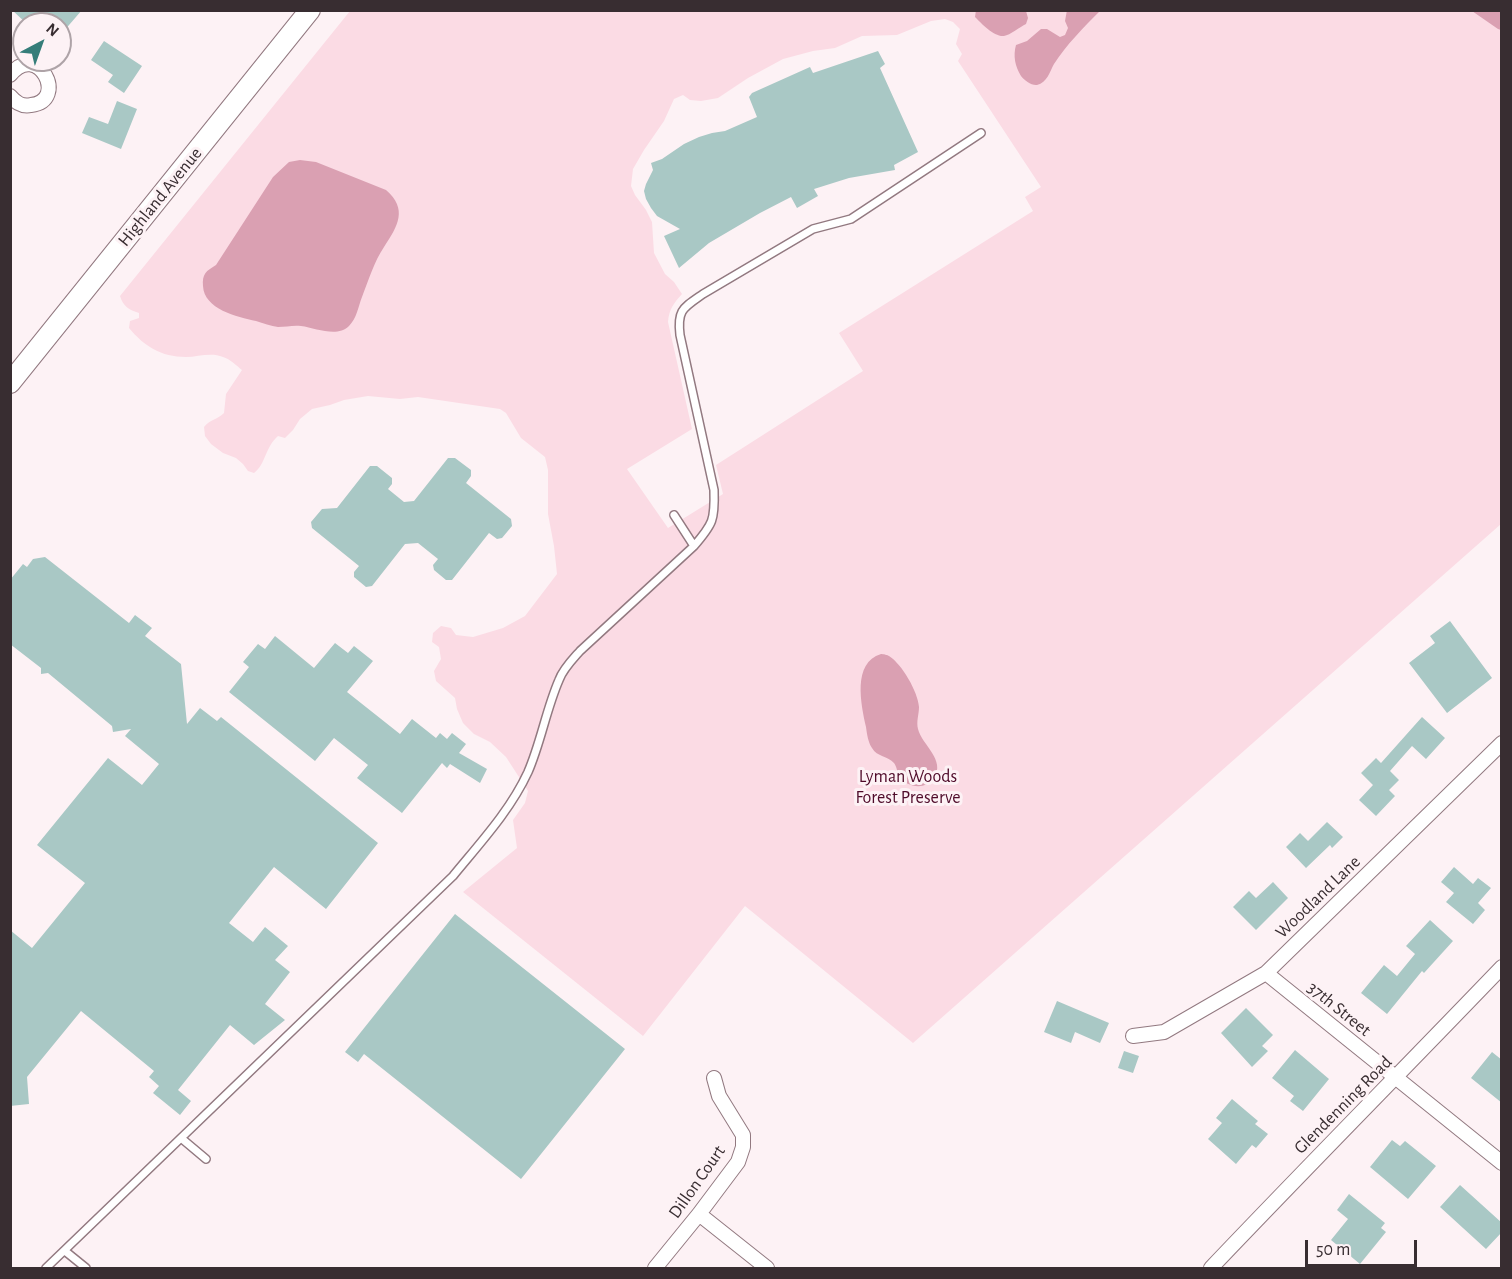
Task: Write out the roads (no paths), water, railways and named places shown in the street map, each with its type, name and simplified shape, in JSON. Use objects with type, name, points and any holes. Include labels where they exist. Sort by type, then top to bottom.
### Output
[{"type":"main road","name":"Highland Avenue","points":[[10,383],[310,10]]},
{"type":"street","points":[[10,75],[17,68],[30,64],[43,70],[49,83],[45,96],[35,105],[22,105],[10,96]]},
{"type":"street","name":"Woodland Lane","points":[[1133,1036],[1164,1032],[1266,973],[1502,742]]},
{"type":"street","name":"Glendenning Road","points":[[1211,1269],[1502,967]]},
{"type":"street","name":"37th Street","points":[[1266,973],[1502,1162]]},
{"type":"street","name":"Dillon Court","points":[[655,1269],[738,1162],[743,1147],[743,1135],[719,1096],[714,1078]]},
{"type":"street","points":[[699,1214],[767,1269]]},
{"type":"lane","points":[[46,1269],[453,876],[500,819],[528,772],[559,679],[569,663],[709,530],[713,517],[714,490],[680,335],[680,315],[686,306],[813,229],[851,219],[981,133]]},
{"type":"lane","points":[[674,515],[694,546]]},
{"type":"lane","points":[[181,1138],[206,1159]]},
{"type":"lane","points":[[64,1251],[86,1269]]},
{"type":"park label","name":"Lyman Woods Forest Preserve","points":[[908,787]]}]
